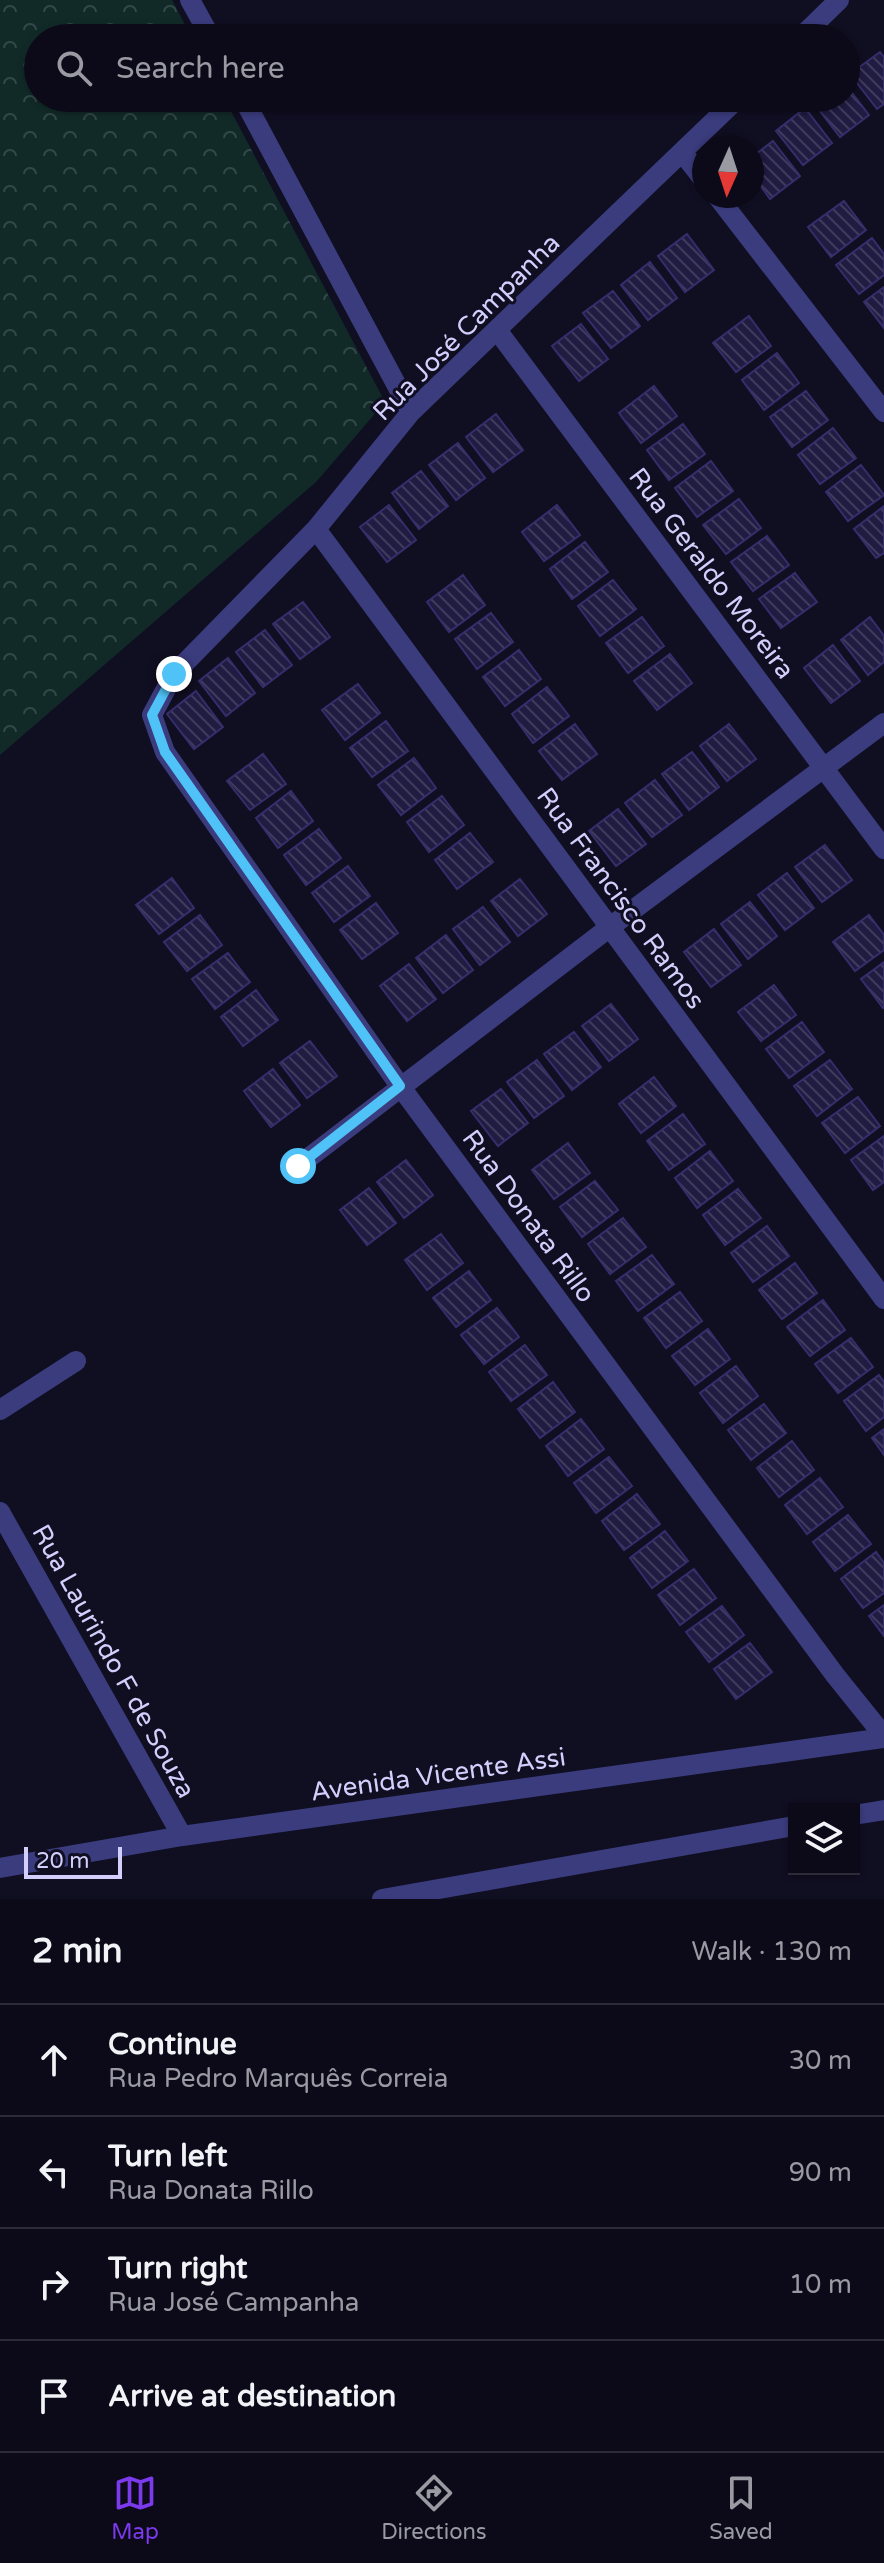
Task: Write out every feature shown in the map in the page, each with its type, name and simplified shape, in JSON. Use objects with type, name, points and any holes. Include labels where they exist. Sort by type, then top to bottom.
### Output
[{"type":"street","points":[[190,0],[203,24]]},
{"type":"street","points":[[814,24],[839,0]]},
{"type":"street","points":[[250,112],[411,412]]},
{"type":"street","name":"Rua José Campanha","points":[[152,715],[174,674],[316,529],[411,412],[723,112]]},
{"type":"street","points":[[682,152],[692,165]]},
{"type":"street","points":[[726,208],[884,412]]},
{"type":"street","name":"Rua Geraldo Moreira","points":[[497,330],[884,849]]},
{"type":"street","name":"Rua Francisco Ramos","points":[[316,529],[884,1299]]},
{"type":"street","name":"Rua Donata Rillo","points":[[152,715],[165,752],[400,1086],[825,1662],[884,1737]]},
{"type":"street","points":[[298,1166],[610,927],[884,723]]},
{"type":"street","points":[[0,1410],[76,1361]]},
{"type":"street","name":"Rua Laurindo F de Souza","points":[[0,1512],[182,1836]]},
{"type":"street","name":"Avenida Vicente Assi","points":[[0,1868],[182,1836],[884,1737]]},
{"type":"street","points":[[860,1814],[884,1810]]},
{"type":"street","points":[[382,1899],[788,1827]]},
{"type":"green space","points":[[0,0],[172,0],[185,24],[24,24],[24,112],[231,112],[385,402],[316,482],[0,755]]},
{"type":"building","points":[[880,52],[884,57],[884,104],[877,109],[860,87],[860,67]]},
{"type":"building","points":[[860,103],[869,115],[840,137],[821,112],[860,112]]},
{"type":"building","points":[[800,112],[808,112],[832,143],[803,165],[776,131]]},
{"type":"building","points":[[773,141],[800,176],[770,199],[764,191],[764,148]]},
{"type":"building","points":[[844,201],[866,230],[831,257],[808,227]]},
{"type":"building","points":[[687,234],[714,270],[685,292],[658,256]]},
{"type":"building","points":[[872,238],[884,254],[884,275],[859,294],[836,265]]},
{"type":"building","points":[[650,262],[677,298],[648,320],[621,285]]},
{"type":"building","points":[[884,287],[884,328],[864,302]]},
{"type":"building","points":[[613,291],[640,326],[611,348],[583,313]]},
{"type":"building","points":[[749,316],[771,346],[736,372],[713,343]]},
{"type":"building","points":[[581,324],[608,359],[579,381],[552,346]]},
{"type":"building","points":[[777,353],[799,383],[764,410],[742,380]]},
{"type":"building","points":[[654,386],[677,416],[641,443],[619,413]]},
{"type":"building","points":[[806,391],[828,420],[792,447],[770,417]]},
{"type":"building","points":[[496,414],[523,450],[493,472],[466,437]]},
{"type":"building","points":[[683,424],[705,454],[669,480],[647,450]]},
{"type":"building","points":[[833,428],[856,458],[820,484],[798,455]]},
{"type":"building","points":[[458,443],[485,478],[456,500],[429,465]]},
{"type":"building","points":[[711,461],[733,491],[697,517],[675,488]]},
{"type":"building","points":[[861,465],[884,495],[848,521],[826,492]]},
{"type":"building","points":[[421,471],[448,506],[419,529],[392,493]]},
{"type":"building","points":[[739,499],[761,528],[726,554],[703,525]]},
{"type":"building","points":[[389,505],[416,540],[387,562],[360,527]]},
{"type":"building","points":[[557,505],[580,535],[544,561],[522,532]]},
{"type":"building","points":[[884,506],[884,553],[876,558],[854,529]]},
{"type":"building","points":[[767,536],[789,565],[753,591],[731,562]]},
{"type":"building","points":[[585,542],[608,572],[572,599],[550,569]]},
{"type":"building","points":[[795,573],[817,602],[781,628],[759,599]]},
{"type":"building","points":[[463,575],[485,605],[449,632],[427,602]]},
{"type":"building","points":[[613,580],[636,609],[600,636],[578,606]]},
{"type":"building","points":[[303,602],[330,637],[300,659],[273,624]]},
{"type":"building","points":[[491,613],[513,642],[477,669],[455,639]]},
{"type":"building","points":[[642,617],[664,646],[628,673],[606,643]]},
{"type":"building","points":[[870,617],[884,636],[884,662],[868,675],[841,640]]},
{"type":"building","points":[[265,630],[292,665],[263,687],[236,652]]},
{"type":"building","points":[[833,645],[860,681],[831,703],[804,668]]},
{"type":"building","points":[[519,650],[541,679],[505,706],[483,677]]},
{"type":"building","points":[[670,654],[692,683],[657,710],[634,681]]},
{"type":"building","points":[[228,658],[255,693],[226,716],[199,681]]},
{"type":"building","points":[[358,684],[380,713],[345,740],[322,710]]},
{"type":"building","points":[[547,687],[569,716],[533,743],[512,714]]},
{"type":"building","points":[[196,691],[223,727],[194,749],[167,714]]},
{"type":"building","points":[[386,721],[408,751],[372,777],[350,748]]},
{"type":"building","points":[[575,724],[597,754],[562,780],[539,751]]},
{"type":"building","points":[[729,724],[756,759],[727,781],[700,746]]},
{"type":"building","points":[[692,752],[719,787],[689,810],[662,774]]},
{"type":"building","points":[[263,754],[286,784],[250,810],[227,781]]},
{"type":"building","points":[[414,758],[436,788],[401,815],[378,785]]},
{"type":"building","points":[[655,780],[682,815],[652,837],[625,803]]},
{"type":"building","points":[[291,791],[313,821],[278,848],[256,818]]},
{"type":"building","points":[[442,796],[464,825],[429,852],[407,822]]},
{"type":"building","points":[[618,809],[646,844],[616,866],[589,831]]},
{"type":"building","points":[[319,829],[341,858],[306,885],[284,855]]},
{"type":"building","points":[[470,833],[493,862],[457,889],[435,860]]},
{"type":"building","points":[[825,845],[852,880],[822,902],[795,867]]},
{"type":"building","points":[[348,866],[370,896],[334,922],[312,893]]},
{"type":"building","points":[[787,873],[814,908],[785,930],[758,895]]},
{"type":"building","points":[[172,878],[194,908],[159,934],[136,905]]},
{"type":"building","points":[[520,879],[547,914],[518,936],[491,901]]},
{"type":"building","points":[[750,902],[777,936],[748,959],[721,924]]},
{"type":"building","points":[[376,903],[398,933],[362,959],[340,930]]},
{"type":"building","points":[[483,907],[510,942],[480,965],[453,929]]},
{"type":"building","points":[[200,915],[222,945],[187,971],[164,942]]},
{"type":"building","points":[[869,915],[884,935],[884,950],[855,971],[833,942]]},
{"type":"building","points":[[714,929],[741,965],[711,987],[684,952]]},
{"type":"building","points":[[446,935],[473,970],[443,993],[416,958]]},
{"type":"building","points":[[228,953],[250,982],[215,1009],[192,979]]},
{"type":"building","points":[[884,962],[884,1007],[883,1008],[861,979]]},
{"type":"building","points":[[409,964],[436,999],[407,1021],[380,986]]},
{"type":"building","points":[[774,985],[796,1015],[761,1041],[738,1012]]},
{"type":"building","points":[[256,990],[278,1020],[243,1046],[221,1017]]},
{"type":"building","points":[[611,1004],[638,1039],[609,1061],[582,1026]]},
{"type":"building","points":[[802,1022],[824,1052],[789,1078],[766,1049]]},
{"type":"building","points":[[574,1032],[601,1067],[572,1090],[544,1054]]},
{"type":"building","points":[[310,1041],[337,1076],[307,1098],[280,1063]]},
{"type":"building","points":[[537,1060],[564,1096],[534,1118],[507,1082]]},
{"type":"building","points":[[830,1060],[852,1089],[817,1116],[794,1086]]},
{"type":"building","points":[[273,1069],[300,1105],[271,1127],[244,1091]]},
{"type":"building","points":[[654,1077],[676,1106],[641,1133],[619,1104]]},
{"type":"building","points":[[501,1089],[528,1123],[498,1146],[471,1111]]},
{"type":"building","points":[[858,1097],[880,1126],[845,1153],[822,1123]]},
{"type":"building","points":[[683,1114],[705,1144],[669,1170],[647,1141]]},
{"type":"building","points":[[884,1136],[884,1182],[873,1190],[851,1160]]},
{"type":"building","points":[[568,1143],[590,1173],[554,1199],[532,1170]]},
{"type":"building","points":[[710,1151],[733,1181],[697,1208],[675,1178]]},
{"type":"building","points":[[406,1160],[433,1195],[404,1218],[377,1182]]},
{"type":"building","points":[[595,1181],[618,1210],[582,1237],[560,1207]]},
{"type":"building","points":[[369,1188],[396,1223],[367,1245],[340,1210]]},
{"type":"building","points":[[738,1189],[761,1218],[725,1245],[703,1215]]},
{"type":"building","points":[[623,1218],[646,1247],[610,1274],[588,1244]]},
{"type":"building","points":[[767,1226],[789,1256],[753,1282],[731,1253]]},
{"type":"building","points":[[441,1234],[463,1263],[427,1290],[405,1260]]},
{"type":"building","points":[[652,1255],[674,1284],[638,1311],[616,1281]]},
{"type":"building","points":[[795,1263],[817,1293],[782,1319],[759,1290]]},
{"type":"building","points":[[469,1271],[491,1300],[456,1327],[433,1298]]},
{"type":"building","points":[[680,1292],[702,1321],[666,1348],[644,1318]]},
{"type":"building","points":[[823,1300],[845,1330],[810,1356],[787,1327]]},
{"type":"building","points":[[497,1308],[519,1337],[484,1364],[461,1335]]},
{"type":"building","points":[[708,1329],[730,1359],[695,1385],[672,1356]]},
{"type":"building","points":[[851,1338],[873,1367],[838,1393],[815,1364]]},
{"type":"building","points":[[525,1345],[547,1375],[511,1401],[489,1372]]},
{"type":"building","points":[[736,1366],[758,1396],[723,1423],[700,1393]]},
{"type":"building","points":[[879,1375],[884,1382],[884,1417],[866,1431],[844,1401]]},
{"type":"building","points":[[553,1382],[575,1412],[540,1438],[518,1409]]},
{"type":"building","points":[[764,1404],[786,1433],[751,1460],[728,1430]]},
{"type":"building","points":[[581,1419],[604,1449],[568,1476],[546,1446]]},
{"type":"building","points":[[884,1429],[884,1455],[872,1438]]},
{"type":"building","points":[[792,1441],[814,1470],[779,1497],[757,1468]]},
{"type":"building","points":[[609,1457],[632,1486],[596,1513],[574,1483]]},
{"type":"building","points":[[820,1478],[843,1507],[807,1534],[785,1505]]},
{"type":"building","points":[[637,1494],[660,1524],[624,1550],[602,1521]]},
{"type":"building","points":[[848,1515],[871,1544],[835,1571],[813,1542]]},
{"type":"building","points":[[665,1531],[688,1561],[652,1588],[630,1558]]},
{"type":"building","points":[[876,1552],[884,1563],[884,1593],[863,1608],[841,1579]]},
{"type":"building","points":[[694,1569],[716,1598],[680,1625],[658,1595]]},
{"type":"building","points":[[884,1605],[884,1636],[869,1616]]},
{"type":"building","points":[[722,1606],[744,1635],[709,1662],[686,1632]]},
{"type":"building","points":[[750,1643],[772,1672],[736,1699],[714,1669]]},
{"type":"route","points":[[174,674],[152,715],[165,752],[400,1086],[298,1166]]}]
